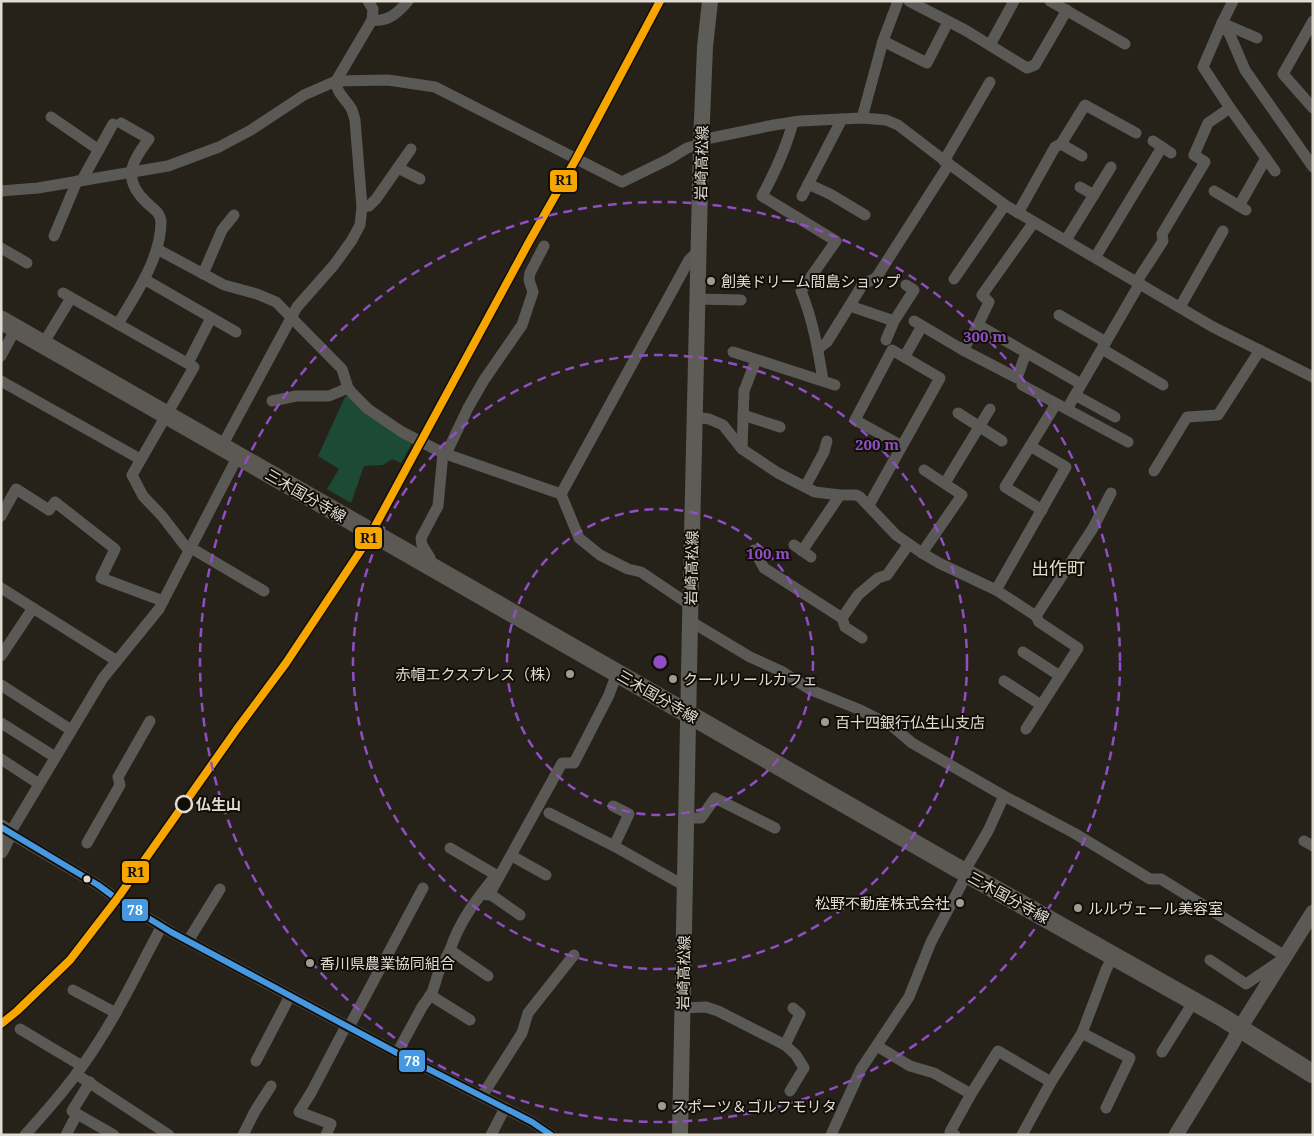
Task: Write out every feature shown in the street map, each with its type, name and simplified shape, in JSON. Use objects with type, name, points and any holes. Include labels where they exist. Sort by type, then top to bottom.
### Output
[{"type":"main road","name":"岩崎高松線","points":[[680,1135],[701,142],[705,47],[710,1]]},
{"type":"main road","name":"三木国分寺線","points":[[9,324],[966,873],[1194,1001],[1313,1074]]},
{"type":"street","points":[[222,446],[291,317],[352,240],[360,225],[362,207],[355,120],[351,107],[338,90],[336,81],[372,20],[373,9],[368,1]]},
{"type":"street","points":[[372,20],[380,21],[394,16],[408,1]]},
{"type":"street","points":[[862,118],[883,42],[898,1]]},
{"type":"street","points":[[909,1],[990,45],[1027,68],[1035,65],[1067,10]]},
{"type":"street","points":[[990,45],[1014,1]]},
{"type":"street","points":[[1050,1],[1125,44]]},
{"type":"street","points":[[1233,1],[1203,67],[1275,171]]},
{"type":"street","points":[[1313,21],[1283,74],[1313,108]]},
{"type":"street","points":[[883,42],[928,64],[948,22]]},
{"type":"street","points":[[1222,23],[1257,38]]},
{"type":"street","points":[[1222,23],[1230,35],[1245,70],[1313,167]]},
{"type":"street","points":[[1,191],[79,181],[168,166],[219,147],[251,130],[304,95],[336,81],[388,80],[435,87],[622,182],[701,142],[793,122],[862,118],[886,120],[898,125],[946,163],[1018,213],[1096,256],[1237,340],[1312,376]]},
{"type":"street","points":[[818,349],[827,342],[863,284],[876,278],[946,163],[990,82]]},
{"type":"street","points":[[1018,213],[1055,147],[1061,144],[1085,105],[1136,133]]},
{"type":"street","points":[[1042,510],[1005,488],[1030,446],[1062,406],[1078,390],[1163,241],[1162,234],[1205,162],[1194,155],[1208,123],[1230,108]]},
{"type":"street","points":[[51,118],[98,150]]},
{"type":"street","points":[[802,196],[842,119]]},
{"type":"street","points":[[793,122],[787,145],[762,196],[836,241],[801,291],[807,306],[818,349],[823,380]]},
{"type":"street","points":[[54,236],[79,181],[117,123],[149,139],[140,151],[130,173],[134,187],[145,202],[159,212],[161,221],[157,248],[144,279],[118,324]]},
{"type":"street","points":[[1061,144],[1082,156]]},
{"type":"street","points":[[1096,256],[1162,147]]},
{"type":"street","points":[[362,207],[369,206],[376,199],[411,148]]},
{"type":"street","points":[[1214,191],[1242,208],[1266,158]]},
{"type":"street","points":[[1066,240],[1112,167]]},
{"type":"street","points":[[398,168],[420,179]]},
{"type":"street","points":[[808,184],[830,194],[866,215]]},
{"type":"street","points":[[1080,187],[1094,195]]},
{"type":"street","points":[[954,280],[1005,205]]},
{"type":"street","points":[[203,274],[222,230],[234,215]]},
{"type":"street","points":[[964,350],[989,302],[982,295],[1034,222]]},
{"type":"street","points":[[1180,307],[1223,231]]},
{"type":"street","points":[[431,566],[430,558],[422,545],[421,538],[438,506],[444,454],[484,380],[522,325],[533,292],[529,280],[530,273],[544,246]]},
{"type":"street","points":[[1,248],[27,263]]},
{"type":"street","points":[[157,248],[224,286],[266,297],[276,302],[342,369],[348,388],[368,409],[402,432],[444,454],[561,494],[579,538],[600,555],[628,569],[642,572],[690,613],[750,657],[781,671],[811,690],[858,709],[892,726],[912,743],[1004,796],[1074,833],[1150,879],[1161,879],[1283,958]]},
{"type":"street","points":[[561,494],[689,260],[700,249]]},
{"type":"street","points":[[144,279],[236,332]]},
{"type":"street","points":[[886,340],[894,321],[914,290],[906,285]]},
{"type":"street","points":[[43,344],[67,295],[194,367],[132,475],[144,496],[190,549],[264,591]]},
{"type":"street","points":[[698,299],[741,300]]},
{"type":"street","points":[[850,306],[894,321]]},
{"type":"street","points":[[1059,315],[1163,385]]},
{"type":"street","points":[[188,363],[211,318]]},
{"type":"street","points":[[1,356],[9,324]]},
{"type":"street","points":[[904,356],[918,324],[1017,378],[1026,353]]},
{"type":"street","points":[[978,325],[1026,353],[1114,418]]},
{"type":"street","points":[[869,505],[902,446],[940,378],[892,350],[855,420],[902,446]]},
{"type":"street","points":[[1154,471],[1187,417],[1218,415],[1260,350]]},
{"type":"street","points":[[733,352],[835,385]]},
{"type":"street","points":[[742,449],[744,391],[756,360]]},
{"type":"street","points":[[1,381],[140,459]]},
{"type":"street","points":[[1022,385],[1128,442]]},
{"type":"street","points":[[272,401],[296,396],[329,396],[348,388]]},
{"type":"street","points":[[945,483],[990,409]]},
{"type":"street","points":[[958,413],[1002,441]]},
{"type":"street","points":[[743,415],[780,427]]},
{"type":"street","points":[[694,417],[709,419],[723,425],[742,449],[778,473],[805,487],[816,492],[840,495],[856,494],[869,505],[896,535],[939,564],[996,590],[1036,616],[1038,622],[1078,648],[1026,729]]},
{"type":"street","points":[[805,487],[824,452],[827,441]]},
{"type":"street","points":[[996,590],[1066,467],[1030,446]]},
{"type":"street","points":[[1,851],[6,830],[39,784],[103,678],[159,609],[238,456]]},
{"type":"street","points":[[922,553],[962,495],[924,470]]},
{"type":"street","points":[[1,516],[16,489],[49,510],[55,502],[115,549],[101,578],[163,601]]},
{"type":"street","points":[[1036,616],[1093,528],[1111,493]]},
{"type":"street","points":[[802,551],[840,495]]},
{"type":"street","points":[[842,618],[858,595],[878,578],[887,575],[909,544]]},
{"type":"street","points":[[754,550],[764,568],[842,618],[845,627],[862,638]]},
{"type":"street","points":[[1,588],[117,661]]},
{"type":"street","points":[[1,656],[33,608]]},
{"type":"street","points":[[1023,652],[1060,676]]},
{"type":"street","points":[[397,1053],[430,995],[456,932],[466,914],[485,894],[512,856],[562,763],[574,763],[617,673]]},
{"type":"street","points":[[1004,681],[1041,705]]},
{"type":"street","points":[[1,685],[71,730]]},
{"type":"street","points":[[87,842],[120,785],[118,777],[150,721]]},
{"type":"street","points":[[1,722],[55,758]]},
{"type":"street","points":[[1,759],[39,784]]},
{"type":"street","points":[[831,1135],[861,1069],[909,997],[931,942],[1004,796]]},
{"type":"street","points":[[686,818],[701,818],[715,798],[775,828]]},
{"type":"street","points":[[613,806],[629,814],[614,846]]},
{"type":"street","points":[[549,813],[614,846],[685,886]]},
{"type":"street","points":[[6,830],[188,941],[397,1053],[505,1108],[551,1135]]},
{"type":"street","points":[[450,848],[496,875],[485,894]]},
{"type":"street","points":[[512,856],[546,875]]},
{"type":"street","points":[[326,1135],[331,1124],[299,1112],[423,888]]},
{"type":"street","points":[[188,941],[220,889]]},
{"type":"street","points":[[485,894],[520,915]]},
{"type":"street","points":[[1176,1135],[1283,958],[1311,918]]},
{"type":"street","points":[[25,1135],[54,1102],[99,1041],[162,926]]},
{"type":"street","points":[[450,950],[488,976]]},
{"type":"street","points":[[482,1096],[522,1033],[528,1012],[574,955]]},
{"type":"street","points":[[1022,1135],[1051,1082],[1082,1033],[1113,956]]},
{"type":"street","points":[[1210,960],[1246,984],[1283,958]]},
{"type":"street","points":[[73,990],[116,1013]]},
{"type":"street","points":[[430,995],[470,1020]]},
{"type":"street","points":[[256,1061],[290,996]]},
{"type":"street","points":[[1162,1052],[1194,1001]]},
{"type":"street","points":[[682,1008],[706,1007],[785,1045],[796,1054],[804,1068],[790,1091]]},
{"type":"street","points":[[785,1045],[800,1014],[793,1008]]},
{"type":"street","points":[[20,1029],[79,1070],[90,1082],[169,1135]]},
{"type":"street","points":[[1082,1033],[1130,1058],[1106,1108]]},
{"type":"street","points":[[877,1046],[910,1066],[934,1073],[972,1094]]},
{"type":"street","points":[[951,1134],[998,1051],[1051,1082]]},
{"type":"street","points":[[90,1082],[72,1111],[114,1135]]},
{"type":"street","points":[[243,1135],[270,1086]]},
{"type":"street","points":[[491,1135],[505,1108]]},
{"type":"street","points":[[66,1135],[77,1114]]},
{"type":"green space","points":[[351,395],[414,440],[401,463],[392,459],[383,465],[364,466],[351,503],[327,489],[339,469],[318,456],[345,397]]},
{"type":"transit line","name":"R1","points":[[1,1024],[70,960],[117,899],[286,663],[367,541],[576,159],[660,1]]},
{"type":"transit line","name":"78","points":[[1,827],[98,885],[171,932],[397,1053],[532,1122],[551,1135]]},
{"type":"place","name":"創美ドリーム間島ショップ","points":[[711,281]]},
{"type":"place","name":"赤帽エクスプレス（株）","points":[[570,674]]},
{"type":"place","name":"クールリールカフェ","points":[[673,679]]},
{"type":"place","name":"百十四銀行仏生山支店","points":[[825,722]]},
{"type":"place","name":"仏生山","points":[[184,804]]},
{"type":"place","name":"松野不動産株式会社","points":[[960,903]]},
{"type":"place","name":"ルルヴェール美容室","points":[[1078,908]]},
{"type":"place","name":"香川県農業協同組合","points":[[310,963]]},
{"type":"place","name":"スポーツ＆ゴルフモリタ","points":[[662,1106]]},
{"type":"district","name":"出作町","points":[[1058,568]]}]
